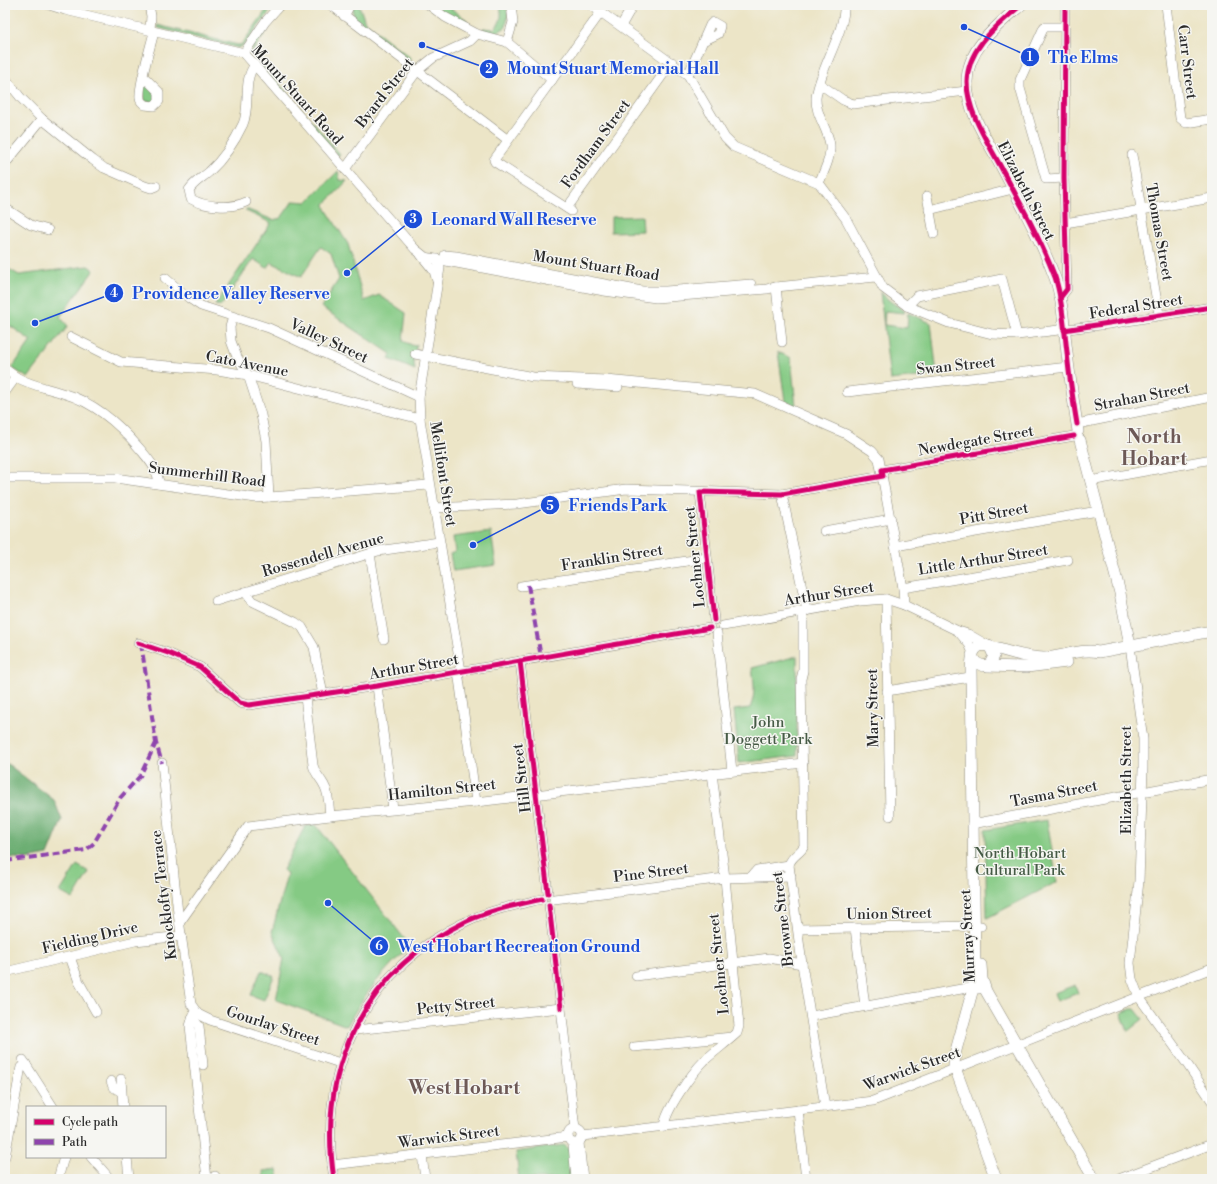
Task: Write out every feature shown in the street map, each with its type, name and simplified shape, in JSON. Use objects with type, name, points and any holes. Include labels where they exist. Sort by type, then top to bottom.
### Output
[{"type":"main road","name":"Elizabeth Street","points":[[1021,5],[997,26],[976,50],[969,70],[967,91],[979,124],[1035,231],[1055,278],[1060,298],[1077,433],[1120,593],[1130,646]]},
{"type":"main road","points":[[1099,652],[1092,657],[1039,666],[986,666],[976,664],[973,654],[977,647],[988,646],[1041,658],[1090,650],[1099,652],[1212,631]]},
{"type":"main road","points":[[986,666],[992,663],[994,656],[992,649],[988,646]]},
{"type":"main road","name":"Murray Street","points":[[973,654],[970,677],[976,823],[978,926],[981,974],[986,991],[1094,1179]]},
{"type":"main road","name":"Murray Street","points":[[976,823],[977,679],[980,671],[986,666]]},
{"type":"main road","name":"Murray Street","points":[[954,1069],[955,1054],[973,988],[978,926]]},
{"type":"main road","points":[[954,1069],[996,1179]]},
{"type":"street","name":"Mount Stuart Road","points":[[49,5],[244,53],[420,254],[437,259],[440,255],[456,256],[642,291],[666,291],[766,284],[776,287],[876,277]]},
{"type":"street","points":[[143,76],[152,31],[149,5]]},
{"type":"street","points":[[244,53],[265,22],[280,5]]},
{"type":"street","points":[[330,5],[508,140],[600,12]]},
{"type":"street","points":[[344,16],[350,5]]},
{"type":"street","points":[[429,5],[445,17],[477,34],[507,42],[552,80]]},
{"type":"street","points":[[507,42],[513,22],[511,5]]},
{"type":"street","points":[[590,5],[672,62],[688,75],[729,144],[819,183],[830,150],[829,140],[816,107],[816,96],[845,11],[844,5]]},
{"type":"street","points":[[621,26],[633,5]]},
{"type":"street","points":[[838,5],[842,17]]},
{"type":"street","points":[[1060,298],[1067,289],[1064,178],[1065,5]]},
{"type":"street","name":"Carr Street","points":[[1166,5],[1180,118],[1186,123],[1212,119]]},
{"type":"street","points":[[1064,27],[1044,27],[1020,80],[1020,88],[1046,179],[1064,178]]},
{"type":"street","name":"Byard Street","points":[[345,169],[417,71],[433,58],[470,40],[477,34]]},
{"type":"street","points":[[688,75],[703,41]]},
{"type":"street","name":"Fordham Street","points":[[508,140],[494,160],[495,162],[570,207],[672,62]]},
{"type":"street","points":[[242,207],[196,202],[191,199],[189,190],[192,185],[209,171],[218,161],[240,129],[246,113],[250,71],[255,65]]},
{"type":"street","points":[[5,78],[21,98],[42,119],[104,168],[145,186],[151,188],[156,186]]},
{"type":"street","points":[[820,84],[843,100],[853,104],[967,91]]},
{"type":"street","points":[[5,164],[42,119]]},
{"type":"street","name":"Thomas Street","points":[[1132,155],[1159,314]]},
{"type":"street","name":"Federal Street","points":[[819,183],[846,219],[883,288],[907,306],[965,328],[992,334],[1017,334],[1109,324],[1159,314],[1212,307]]},
{"type":"street","points":[[929,210],[1013,189]]},
{"type":"street","points":[[927,196],[934,234]]},
{"type":"street","points":[[1065,223],[1212,198]]},
{"type":"street","points":[[5,208],[31,225],[48,230]]},
{"type":"street","name":"Mellifont Street","points":[[420,254],[434,271],[437,281]]},
{"type":"street","points":[[434,271],[433,266],[437,259]]},
{"type":"street","name":"Mellifont Street","points":[[437,259],[440,268],[419,397],[420,419],[429,486],[434,508],[460,671],[476,802]]},
{"type":"street","name":"Valley Street","points":[[165,278],[201,306],[282,334],[419,397]]},
{"type":"street","points":[[907,306],[917,296],[1002,279],[1017,334]]},
{"type":"street","points":[[776,287],[782,342]]},
{"type":"street","points":[[233,317],[230,327],[231,341],[237,357],[248,375],[264,428],[269,498]]},
{"type":"street","name":"Cato Avenue","points":[[71,337],[121,362],[217,370],[248,375],[420,419]]},
{"type":"street","points":[[415,354],[542,378],[660,385],[755,394],[846,434],[872,451],[879,459],[903,588],[904,605]]},
{"type":"street","name":"Swan Street","points":[[847,392],[1068,367]]},
{"type":"street","points":[[5,369],[33,386],[64,393],[82,401],[114,421],[129,435],[152,464],[157,473],[159,484]]},
{"type":"street","points":[[5,392],[16,377]]},
{"type":"street","name":"Strahan Street","points":[[1077,433],[1212,397]]},
{"type":"street","name":"Newdegate Street","points":[[434,508],[517,504],[626,489],[782,494],[1077,433]]},
{"type":"street","points":[[1090,481],[1212,458]]},
{"type":"street","name":"Summerhill Road","points":[[5,478],[115,478],[244,496],[269,498],[429,486]]},
{"type":"street","name":"Lochner Street","points":[[700,492],[732,771]]},
{"type":"street","name":"Browne Street","points":[[782,494],[805,612],[803,671],[801,679],[804,846],[801,851],[790,861],[789,866],[802,964],[825,1107]]},
{"type":"street","name":"Pitt Street","points":[[895,546],[1098,511]]},
{"type":"street","points":[[824,531],[891,519]]},
{"type":"street","name":"Rossendell Avenue","points":[[216,601],[370,554],[439,542]]},
{"type":"street","points":[[370,554],[384,639]]},
{"type":"street","name":"Franklin Street","points":[[520,586],[707,558]]},
{"type":"street","name":"Little Arthur Street","points":[[903,588],[1068,560]]},
{"type":"street","points":[[245,592],[252,601],[295,622],[302,627],[314,647],[323,694]]},
{"type":"street","name":"Arthur Street","points":[[138,643],[168,653],[200,667],[245,705],[377,686],[805,612],[860,601],[886,599],[904,605],[958,631],[968,634],[988,646]]},
{"type":"street","name":"Mary Street","points":[[886,599],[890,816]]},
{"type":"street","name":"Arthur Street","points":[[958,631],[968,642],[973,654]]},
{"type":"street","name":"Elizabeth Street","points":[[1130,646],[1143,740],[1143,792],[1138,893],[1130,963],[1132,979],[1139,997],[1212,1101]]},
{"type":"street","name":"Hill Street","points":[[520,661],[575,1129],[570,1132],[576,1140]]},
{"type":"street","points":[[887,691],[970,677]]},
{"type":"street","points":[[377,686],[393,809]]},
{"type":"street","points":[[305,697],[314,771],[324,785],[330,816]]},
{"type":"street","name":"Hamilton Street","points":[[180,922],[248,826],[393,809],[476,802],[803,762]]},
{"type":"street","name":"Knocklofty Terrace","points":[[162,763],[191,1004],[199,1026],[203,1065]]},
{"type":"street","name":"Lochner Street","points":[[664,1126],[668,1113],[695,1072],[703,1062],[737,1032],[739,1026],[725,878],[712,773]]},
{"type":"street","name":"Tasma Street","points":[[976,823],[1212,779]]},
{"type":"street","name":"Pine Street","points":[[751,876],[757,870],[789,866]]},
{"type":"street","name":"Pine Street","points":[[334,1179],[330,1138],[331,1106],[340,1063],[355,1030],[385,983],[402,965],[428,944],[453,928],[486,913],[548,899],[725,878],[751,876],[791,876]]},
{"type":"street","name":"Union Street","points":[[798,929],[978,926]]},
{"type":"street","points":[[855,928],[865,1006]]},
{"type":"street","name":"Fielding Drive","points":[[5,972],[135,940],[182,936]]},
{"type":"street","points":[[70,957],[79,982],[96,1012]]},
{"type":"street","points":[[636,976],[769,958],[802,964]]},
{"type":"street","name":"Warwick Street","points":[[332,1165],[576,1140],[664,1126],[872,1101],[1212,968]]},
{"type":"street","points":[[811,1016],[973,988],[986,991]]},
{"type":"street","name":"Petty Street","points":[[355,1030],[561,1008]]},
{"type":"street","name":"Knocklofty Terrace","points":[[195,1016],[190,1026],[212,1178]]},
{"type":"street","name":"Gourlay Street","points":[[195,1016],[340,1063]]},
{"type":"street","points":[[634,1047],[732,1037]]},
{"type":"street","points":[[5,1157],[21,1067],[24,1062],[51,1106]]},
{"type":"street","points":[[120,1079],[120,1092],[123,1106]]},
{"type":"street","points":[[111,1081],[113,1086],[120,1092]]},
{"type":"street","points":[[798,1110],[806,1179]]},
{"type":"street","points":[[576,1140],[576,1179]]},
{"type":"street","points":[[576,1140],[583,1179]]},
{"type":"street","points":[[1119,1179],[1212,1144]]},
{"type":"street","points":[[422,1155],[425,1179]]},
{"type":"street","points":[[58,1179],[64,1158]]},
{"type":"street","points":[[91,1158],[110,1179]]},
{"type":"street","points":[[127,1158],[129,1179]]},
{"type":"green space","points":[[270,5],[275,5],[244,45],[238,48],[158,28],[157,25],[238,45],[242,44]]},
{"type":"green space","points":[[284,5],[289,5],[273,21],[253,51],[255,56],[340,154],[338,156],[251,54],[254,42],[269,21]]},
{"type":"green space","points":[[353,5],[359,5],[365,22],[412,59],[410,61],[353,17]]},
{"type":"green space","points":[[433,5],[446,5],[467,20],[465,25]]},
{"type":"green space","points":[[500,5],[506,5],[508,15],[506,27],[496,33],[484,32],[483,28],[494,29],[499,24],[501,15]]},
{"type":"green space","points":[[146,85],[156,92],[155,102],[145,101],[143,88]]},
{"type":"green space","points":[[338,171],[340,180],[347,181],[325,204],[326,209],[348,244],[364,301],[379,295],[406,313],[403,341],[414,346],[417,344],[413,358],[415,370],[389,359],[391,354],[321,307],[339,279],[331,254],[321,247],[301,277],[271,262],[267,268],[253,259],[221,306],[215,305],[271,223],[246,211],[246,209],[273,220],[281,218],[293,201],[307,202]]},
{"type":"green space","points":[[642,216],[643,231],[611,232],[611,217]]},
{"type":"green space","points":[[88,266],[94,270],[60,317],[68,326],[28,378],[12,368],[31,341],[5,322],[5,267],[19,275]]},
{"type":"green space","points":[[880,292],[891,302],[905,311],[904,313],[885,311],[884,325],[907,328],[908,313],[931,323],[937,375],[890,380]]},
{"type":"green space","points":[[778,352],[791,358],[796,406],[785,401]]},
{"type":"green space","points":[[491,532],[496,565],[453,571],[450,554],[455,552],[453,537]]},
{"type":"green space","name":"John Doggett Park","points":[[797,656],[797,756],[739,763],[734,710],[750,708],[754,693],[752,668]]},
{"type":"green space","points":[[5,762],[54,800],[62,820],[48,855],[26,859],[5,857]]},
{"type":"green space","name":"North Hobart Cultural Park","points":[[1047,820],[1057,882],[987,918],[985,830]]},
{"type":"green space","points":[[316,825],[410,946],[391,964],[367,993],[347,1026],[276,1000],[284,958],[272,932],[287,874],[283,870],[305,826]]},
{"type":"green space","points":[[77,865],[89,872],[73,899],[60,892]]},
{"type":"green space","points":[[261,971],[274,976],[264,1000],[251,995]]},
{"type":"green space","points":[[1075,985],[1078,993],[1057,1001],[1054,993]]},
{"type":"green space","points":[[1135,1009],[1143,1019],[1128,1031],[1121,1013]]},
{"type":"green space","points":[[563,1145],[570,1149],[572,1179],[519,1179],[516,1152]]},
{"type":"green space","points":[[277,1169],[279,1179],[264,1179],[263,1171]]},
{"type":"marked path","points":[[528,585],[541,657]]},
{"type":"marked path","points":[[141,643],[156,743],[162,763]]},
{"type":"marked path","points":[[5,861],[86,850],[94,843],[120,798],[140,776],[156,743]]},
{"type":"cycle path","points":[[1021,5],[985,38],[972,58],[968,70],[968,94],[980,128],[1044,250],[1058,286],[1062,305],[1070,379],[1077,424]]},
{"type":"cycle path","points":[[1060,298],[1067,289],[1064,178],[1065,5]]},
{"type":"cycle path","points":[[1064,330],[1212,307]]},
{"type":"cycle path","points":[[714,620],[700,492],[782,494],[883,476],[882,470],[1074,436]]},
{"type":"cycle path","points":[[138,643],[168,653],[200,667],[240,703],[249,705],[377,686],[710,628]]},
{"type":"cycle path","points":[[520,661],[548,893]]},
{"type":"cycle path","points":[[334,1179],[331,1138],[333,1099],[341,1062],[356,1027],[375,995],[400,967],[431,942],[467,921],[503,908],[542,899]]},
{"type":"cycle path","points":[[549,905],[561,1008]]},
{"type":"place","name":"The Elms","points":[[964,27]]},
{"type":"place","name":"Mount Stuart Memorial Hall","points":[[422,45]]},
{"type":"place","name":"Leonard Wall Reserve","points":[[347,273]]},
{"type":"place","name":"Providence Valley Reserve","points":[[35,323]]},
{"type":"place","name":"Friends Park","points":[[473,545]]},
{"type":"place","name":"West Hobart Recreation Ground","points":[[328,903]]},
{"type":"district","name":"North Hobart","points":[[1154,448]]},
{"type":"district","name":"West Hobart","points":[[464,1088]]}]
